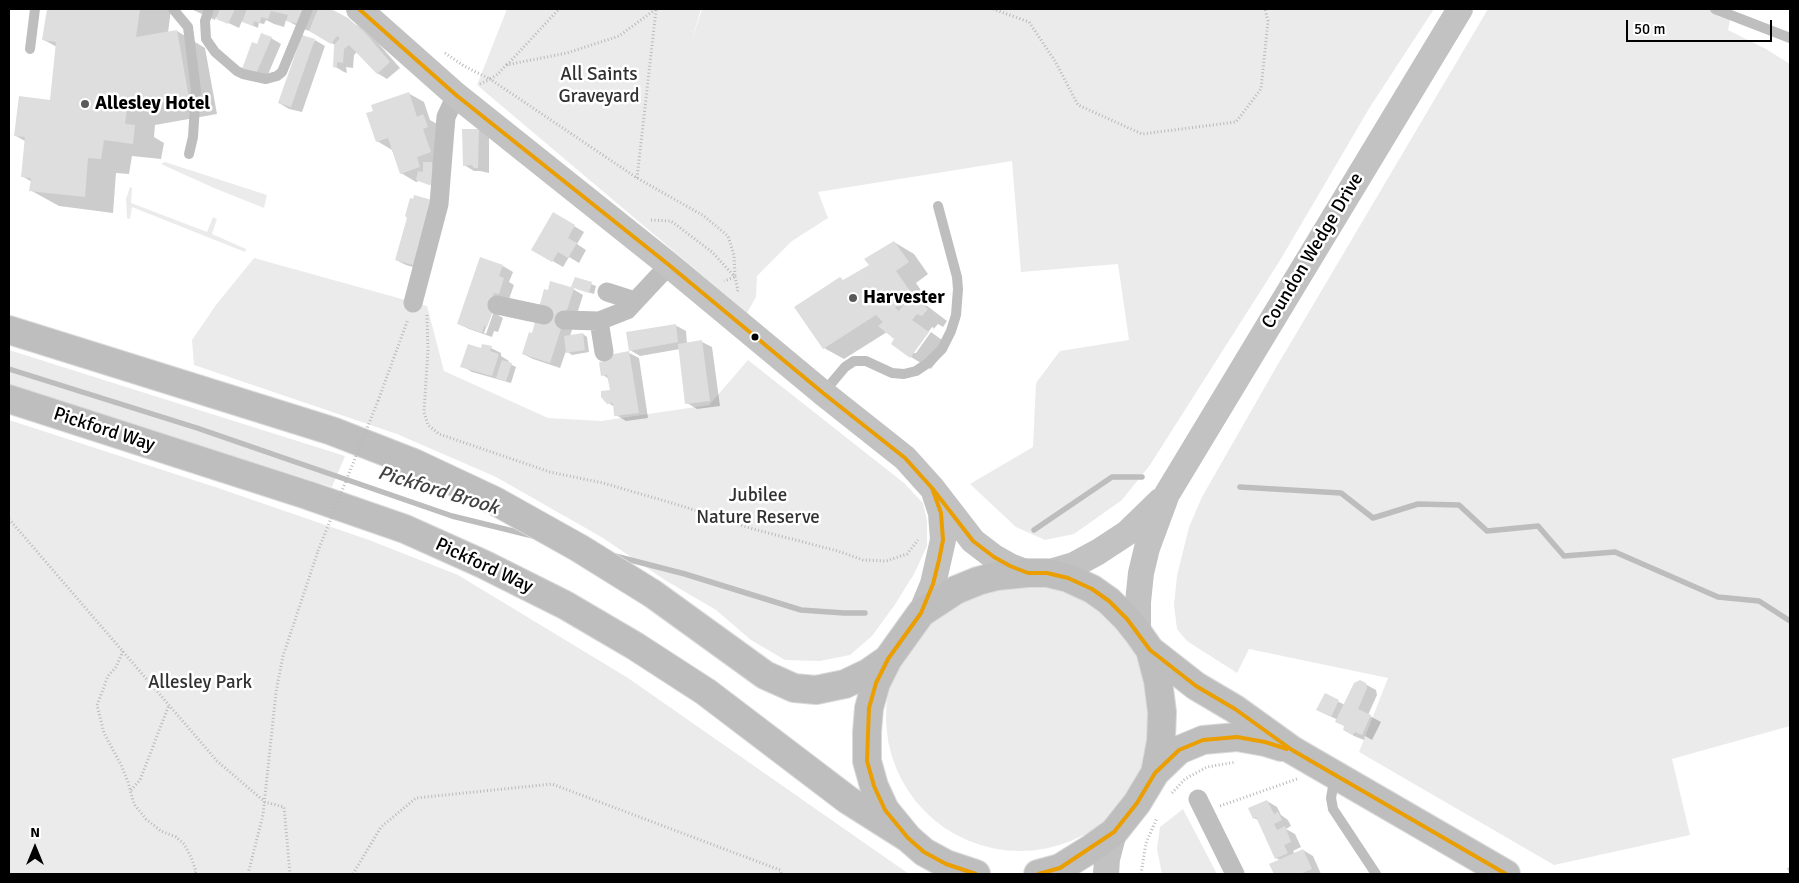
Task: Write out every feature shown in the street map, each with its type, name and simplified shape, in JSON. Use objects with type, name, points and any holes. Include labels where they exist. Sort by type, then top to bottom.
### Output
[{"type":"highway","points":[[9,330],[332,431],[414,463],[495,501],[579,548],[653,594],[766,675],[794,688],[816,690],[845,684],[868,673],[888,659]]},
{"type":"highway","name":"Pickford Way","points":[[9,399],[325,501],[405,529],[483,564],[565,605],[636,646],[706,692],[848,800],[908,838]]},
{"type":"highway","points":[[976,874],[946,864],[924,852],[908,838],[885,810],[874,786],[867,761],[866,732],[869,708],[876,683],[888,659],[921,613],[956,590],[978,581],[997,576],[1037,573],[1068,578],[1092,588],[1109,601],[1144,641],[1196,686],[1236,709],[1293,762]]},
{"type":"highway","points":[[1144,641],[1158,681],[1162,712],[1161,741],[1155,773]]},
{"type":"highway","points":[[1038,874],[1060,868],[1114,832],[1137,804],[1155,773],[1179,750],[1203,740],[1237,738],[1265,742],[1293,762],[1335,775],[1506,874]]},
{"type":"street","points":[[361,9],[456,95],[669,265],[823,393],[905,458],[932,488],[973,541],[994,557],[1010,566],[1037,573]]},
{"type":"street","name":"Coundon Wedge Drive","points":[[1144,641],[1138,602],[1141,573],[1147,548],[1167,494],[1460,9]]},
{"type":"street","points":[[415,296],[439,204],[446,117],[456,95]]},
{"type":"street","points":[[564,320],[599,321],[627,310],[669,265]]},
{"type":"street","points":[[607,292],[635,301]]},
{"type":"street","points":[[497,305],[544,315]]},
{"type":"street","points":[[599,321],[604,352]]},
{"type":"street","points":[[921,613],[933,584],[943,540],[941,513],[932,488]]},
{"type":"street","name":"Coundon Wedge Drive","points":[[1037,573],[1074,565],[1098,552],[1127,533],[1149,514],[1167,494]]},
{"type":"street","points":[[1198,799],[1235,874]]},
{"type":"street","points":[[1106,874],[1107,859],[1114,832]]},
{"type":"lane","points":[[30,49],[35,9]]},
{"type":"lane","points":[[173,9],[188,27],[196,90],[193,137],[189,154]]},
{"type":"lane","points":[[208,9],[205,21],[206,39],[215,52],[243,74],[272,78],[282,72],[308,9]]},
{"type":"lane","points":[[1715,9],[1790,38]]},
{"type":"lane","points":[[823,393],[845,367],[854,362],[866,362],[892,373],[904,374],[916,371],[928,363],[942,349],[956,315],[958,289],[955,270],[938,206]]},
{"type":"lane","points":[[1335,775],[1331,798],[1333,809],[1376,874]]},
{"type":"path","points":[[490,80],[498,74],[559,9]]},
{"type":"path","points":[[506,65],[567,53],[619,36],[656,9]]},
{"type":"path","points":[[637,178],[656,9]]},
{"type":"path","points":[[994,9],[1028,22],[1055,61],[1078,105],[1142,134],[1236,122],[1261,89],[1268,21],[1265,9]]},
{"type":"path","points":[[441,50],[464,66],[490,80],[637,178],[704,216],[728,236],[734,255],[735,277],[738,290],[732,299],[721,308]]},
{"type":"path","points":[[656,226],[648,220],[671,221],[712,252],[735,277]]},
{"type":"path","points":[[721,282],[735,277]]},
{"type":"path","points":[[248,874],[264,802],[276,692],[283,656],[318,551],[378,401],[415,296],[421,290],[424,294],[428,321],[424,412],[428,425],[439,434],[550,472],[603,483],[664,500],[753,529],[838,551],[863,560],[886,561],[907,554],[918,540],[918,532]]},
{"type":"path","points":[[9,519],[217,761],[264,802],[284,807],[290,874]]},
{"type":"path","points":[[122,651],[116,667],[108,676],[96,705],[104,733],[121,765],[134,804],[146,820],[184,844],[191,857],[196,871],[195,874]]},
{"type":"path","points":[[130,790],[140,780],[169,705]]},
{"type":"path","points":[[1168,797],[1185,779],[1207,767],[1226,764],[1222,738]]},
{"type":"path","points":[[1214,833],[1226,825],[1220,805],[1301,777],[1293,762]]},
{"type":"path","points":[[353,874],[381,827],[416,798],[552,784],[780,870],[781,874]]},
{"type":"path","points":[[1141,874],[1146,843],[1160,813]]},
{"type":"green space","name":"All Saints Graveyard","points":[[507,9],[701,9],[691,43],[702,9],[1434,9],[1370,107],[1279,262],[1150,465],[1122,500],[1074,534],[1045,540],[1016,527],[970,484],[1033,447],[1036,383],[1060,351],[1129,340],[1118,264],[1021,272],[1012,161],[818,192],[828,218],[792,241],[757,276],[756,297],[747,313],[477,85]]},
{"type":"green space","points":[[1488,9],[1732,9],[1728,30],[1766,49],[1790,64],[1790,726],[1672,759],[1690,835],[1554,865],[1359,752],[1388,678],[1249,649],[1237,673],[1187,641],[1177,629],[1174,605],[1177,576],[1189,527],[1202,497],[1274,371]]},
{"type":"green space","points":[[165,162],[267,195],[264,208],[161,164]]},
{"type":"green space","points":[[130,187],[132,188],[131,203],[207,232],[213,217],[217,219],[212,234],[246,249],[245,252],[132,207],[130,219],[127,218],[126,199]]},
{"type":"green space","name":"Jubilee Nature Reserve","points":[[254,258],[427,306],[444,371],[548,418],[601,421],[709,405],[748,360],[904,483],[923,503],[927,521],[927,546],[914,574],[894,606],[872,636],[850,655],[820,661],[785,660],[751,640],[716,610],[665,580],[603,538],[496,477],[397,434],[194,365],[192,340],[216,305]]},
{"type":"green space","points":[[9,350],[345,456],[332,487],[9,385]]},
{"type":"green space","name":"Allesley Park","points":[[9,420],[218,488],[369,540],[458,575],[628,678],[909,874],[9,874]]},
{"type":"green space","points":[[1020,583],[1046,586],[1071,593],[1094,606],[1115,622],[1131,643],[1144,666],[1151,691],[1154,717],[1151,743],[1144,768],[1131,791],[1115,812],[1094,828],[1071,841],[1046,848],[1020,851],[994,848],[969,841],[946,828],[925,812],[909,791],[896,768],[889,743],[886,717],[889,691],[896,666],[909,643],[925,622],[946,606],[969,593],[994,586]]},
{"type":"green space","points":[[1183,809],[1217,874],[1162,874],[1157,849],[1160,827]]},
{"type":"building","name":"Allesley Hotel","points":[[47,9],[140,9],[136,37],[177,30],[189,98],[127,109],[125,124],[135,125],[133,144],[104,140],[101,159],[88,158],[85,197],[29,191],[31,178],[21,177],[25,137],[14,136],[19,96],[50,100],[56,42],[42,40]]},
{"type":"building","points":[[220,9],[235,9],[228,24],[216,19]]},
{"type":"building","points":[[247,9],[303,9],[299,24],[286,21],[288,15],[271,11],[268,19],[261,17],[260,23],[254,21],[253,26],[242,22]]},
{"type":"building","points":[[318,9],[331,9],[348,18],[368,36],[390,62],[377,74],[349,45],[344,49],[343,63],[337,62],[337,68],[333,67],[334,45],[340,38],[337,36],[331,44],[309,31]]},
{"type":"building","points":[[261,33],[272,37],[256,74],[242,69],[252,42],[257,44]]},
{"type":"building","points":[[302,35],[315,39],[291,107],[278,103]]},
{"type":"building","points":[[409,92],[417,117],[423,114],[428,127],[423,129],[431,152],[417,157],[420,167],[400,174],[388,138],[376,142],[366,113],[373,111],[371,105]]},
{"type":"building","points":[[462,129],[479,129],[478,168],[474,168],[472,165],[463,166]]},
{"type":"building","points":[[423,162],[432,162],[434,184],[429,185],[416,180],[418,171],[423,172]]},
{"type":"building","points":[[414,195],[432,200],[413,265],[395,260],[407,218],[405,216],[410,198],[413,199]]},
{"type":"building","points":[[553,212],[575,225],[568,238],[577,243],[568,258],[558,252],[552,262],[531,250]]},
{"type":"building","name":"Harvester","points":[[894,241],[909,262],[896,271],[910,291],[894,301],[897,305],[895,308],[899,311],[911,295],[928,309],[922,316],[917,314],[912,320],[929,332],[910,358],[891,344],[894,339],[878,326],[883,322],[876,315],[823,349],[794,307],[840,277],[843,280],[869,265],[864,259]]},
{"type":"building","points":[[480,257],[503,265],[499,276],[504,278],[499,294],[494,293],[488,309],[493,311],[487,327],[484,326],[482,333],[457,324]]},
{"type":"building","points":[[575,277],[592,282],[589,293],[571,287]]},
{"type":"building","points":[[550,281],[574,288],[550,363],[522,354],[529,332],[532,333],[544,289],[548,290]]},
{"type":"building","points":[[676,324],[678,342],[629,351],[626,332]]},
{"type":"building","points":[[583,333],[585,350],[566,353],[564,336]]},
{"type":"building","points":[[702,340],[710,401],[685,404],[678,344]]},
{"type":"building","points":[[468,344],[481,348],[482,344],[492,346],[490,351],[499,354],[492,376],[460,367]]},
{"type":"building","points":[[629,351],[639,413],[614,416],[613,403],[607,404],[601,397],[601,391],[610,390],[607,375],[601,376],[599,362],[605,361],[604,356]]},
{"type":"building","points":[[502,360],[512,363],[506,381],[496,378]]},
{"type":"building","points":[[1360,680],[1366,683],[1367,688],[1358,709],[1371,715],[1362,735],[1355,732],[1353,735],[1343,730],[1344,726],[1335,722],[1354,683]]},
{"type":"building","points":[[1325,693],[1339,700],[1331,717],[1316,710]]},
{"type":"building","points":[[1267,800],[1274,814],[1278,812],[1282,820],[1274,824],[1277,830],[1285,826],[1291,842],[1284,845],[1288,853],[1275,859],[1256,817],[1253,819],[1248,808]]},
{"type":"building","points":[[1303,849],[1312,869],[1303,874],[1274,874],[1269,864]]},
{"type":"waterway","name":"Pickford Brook","points":[[9,369],[197,428],[452,516],[533,536]]},
{"type":"waterway","name":"Pickford Brook","points":[[1034,530],[1112,477],[1142,477]]},
{"type":"waterway","name":"Pickford Brook","points":[[1240,487],[1341,493],[1373,518],[1418,504],[1459,505],[1487,531],[1538,526],[1564,556],[1615,552],[1718,597],[1759,601],[1790,621]]},
{"type":"waterway","name":"Pickford Brook","points":[[615,556],[685,574],[801,610],[865,613]]},
{"type":"transit line","points":[[359,9],[456,95],[669,265],[823,393],[905,458],[932,488],[973,541],[994,557],[1028,573],[1047,573],[1068,578],[1092,589],[1109,601],[1127,619],[1150,650],[1196,686],[1235,709],[1292,750],[1506,874]]},
{"type":"transit line","points":[[932,488],[941,513],[943,540],[939,560],[933,584],[921,613],[888,659],[876,683],[869,708],[867,761],[874,786],[885,810],[908,838],[924,852],[946,864],[976,874]]},
{"type":"transit line","points":[[1038,874],[1060,868],[1114,832],[1137,803],[1155,773],[1179,750],[1203,740],[1237,737],[1265,742],[1287,749]]},
{"type":"place","name":"Allesley Hotel","points":[[85,104]]},
{"type":"place","name":"Harvester","points":[[853,298]]}]
